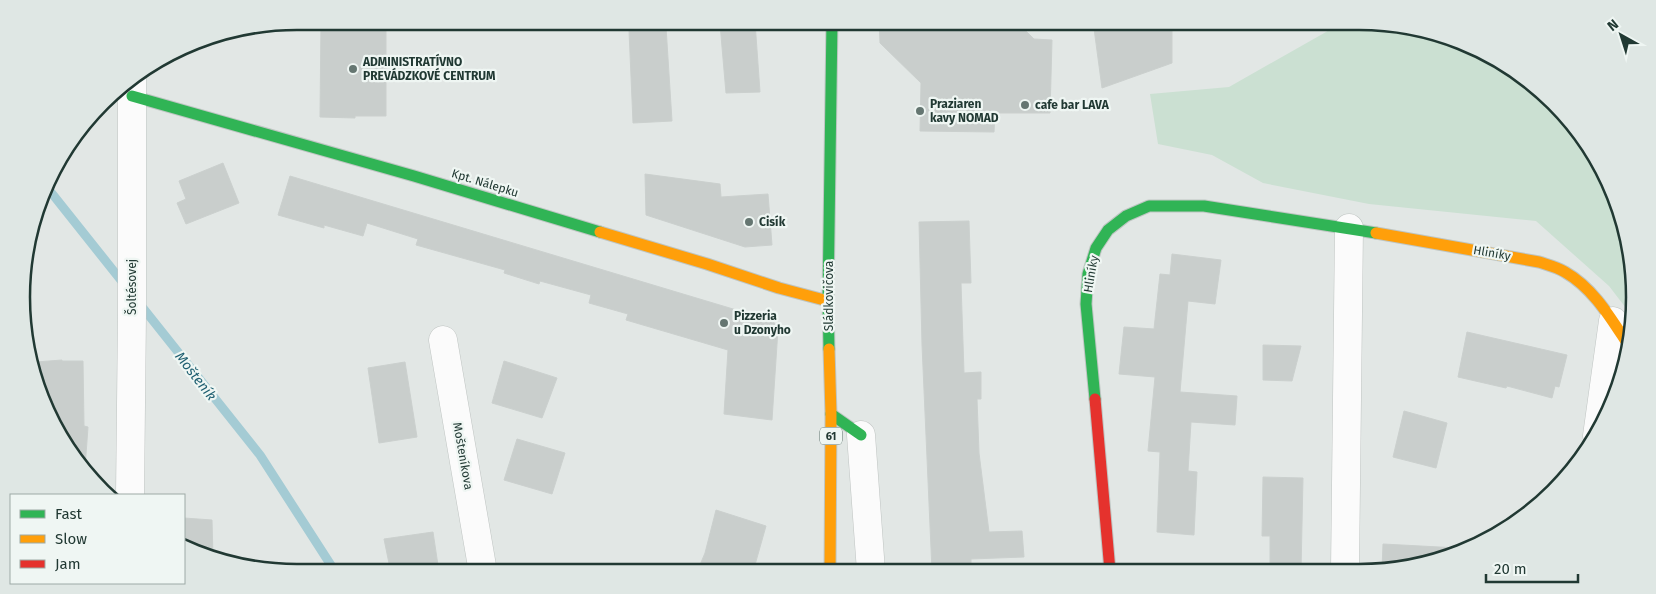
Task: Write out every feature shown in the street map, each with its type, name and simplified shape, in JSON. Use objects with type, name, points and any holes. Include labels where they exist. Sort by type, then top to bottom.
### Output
[{"type":"street","name":"Sládkovičova","points":[[830,564],[831,414],[828,301],[832,30]]},
{"type":"street","name":"Kpt. Nálepku","points":[[132,88],[223,123],[414,176],[707,264],[779,288],[828,301]]},
{"type":"street","name":"Šoltésovej","points":[[130,494],[132,88]]},
{"type":"street","name":"Hliníky","points":[[1109,564],[1086,304],[1088,274],[1096,248],[1108,230],[1126,216],[1149,206],[1204,206],[1349,228],[1540,262],[1564,272],[1582,284],[1620,332],[1605,402]]},
{"type":"street","points":[[1345,564],[1349,228]]},
{"type":"street","name":"Mošteníkova","points":[[443,340],[482,564]]},
{"type":"street","points":[[831,414],[861,435],[870,564]]},
{"type":"green space","points":[[1329,30],[1359,30],[1394,32],[1445,44],[1492,66],[1522,85],[1535,96],[1571,134],[1590,164],[1606,195],[1617,228],[1624,262],[1625,307],[1609,286],[1536,221],[1369,204],[1263,183],[1212,155],[1158,144],[1150,94],[1229,87]]},
{"type":"building","name":"ADMINISTRATÍVNO PREVÁDZKOVÉ CENTRUM","points":[[321,30],[386,30],[386,116],[355,116],[355,118],[320,117]]},
{"type":"building","points":[[629,30],[666,30],[672,121],[633,123]]},
{"type":"building","points":[[721,30],[756,30],[760,92],[726,93]]},
{"type":"building","points":[[879,30],[1025,30],[1034,39],[1052,40],[1050,113],[995,113],[994,132],[920,131],[921,83],[880,43]]},
{"type":"building","points":[[1094,30],[1172,30],[1172,63],[1102,88]]},
{"type":"building","points":[[223,163],[239,203],[186,224],[177,203],[186,199],[179,181]]},
{"type":"building","points":[[645,174],[720,184],[721,197],[768,194],[772,245],[745,247],[646,215]]},
{"type":"building","points":[[290,176],[773,321],[778,329],[772,420],[724,414],[728,350],[626,320],[628,314],[589,303],[591,295],[540,281],[539,284],[504,273],[505,270],[416,245],[418,239],[367,223],[363,236],[324,225],[324,228],[278,215]]},
{"type":"building","points":[[969,221],[971,283],[961,283],[964,373],[981,372],[981,399],[977,399],[979,453],[989,532],[1022,531],[1024,557],[971,559],[971,564],[932,564],[922,345],[919,222]]},
{"type":"building","points":[[1172,254],[1221,260],[1215,304],[1188,301],[1180,392],[1237,396],[1235,425],[1191,422],[1188,471],[1197,472],[1194,535],[1157,532],[1160,452],[1148,451],[1155,377],[1119,374],[1124,327],[1154,329],[1160,274],[1170,275]]},
{"type":"building","points":[[1467,332],[1567,355],[1559,387],[1555,386],[1552,398],[1507,386],[1506,388],[1458,377]]},
{"type":"building","points":[[1263,345],[1301,346],[1292,381],[1263,380]]},
{"type":"building","points":[[83,361],[84,426],[88,427],[86,461],[66,430],[50,399],[38,362]]},
{"type":"building","points":[[504,361],[557,378],[542,418],[492,403]]},
{"type":"building","points":[[405,362],[417,437],[379,443],[368,368]]},
{"type":"building","points":[[1404,411],[1447,423],[1436,468],[1393,457]]},
{"type":"building","points":[[517,439],[565,453],[552,494],[504,480]]},
{"type":"building","points":[[1263,477],[1303,478],[1301,564],[1270,564],[1270,536],[1262,536]]},
{"type":"building","points":[[716,510],[766,526],[755,564],[700,564]]},
{"type":"building","points":[[185,518],[212,520],[213,551],[185,539]]},
{"type":"building","points":[[433,532],[438,564],[389,564],[384,539]]},
{"type":"building","points":[[1383,544],[1451,548],[1411,559],[1382,563]]},
{"type":"waterway","name":"Mošteník","points":[[51,193],[124,284]]},
{"type":"waterway","name":"Mošteník","points":[[139,303],[260,455],[330,564]]},
{"type":"traffic: fast","points":[[829,349],[832,30]]},
{"type":"traffic: fast","points":[[132,96],[414,176],[600,232]]},
{"type":"traffic: fast","points":[[1095,399],[1086,304],[1088,274],[1096,248],[1108,230],[1126,216],[1149,206],[1204,206],[1376,233]]},
{"type":"traffic: fast","points":[[831,414],[861,435]]},
{"type":"traffic: slow","points":[[600,232],[779,288],[828,301]]},
{"type":"traffic: slow","points":[[1376,233],[1539,262],[1559,269],[1584,286],[1607,313],[1623,337]]},
{"type":"traffic: slow","points":[[829,349],[831,414],[830,564]]},
{"type":"traffic: jam","points":[[1095,399],[1109,564]]},
{"type":"place","name":"ADMINISTRATÍVNO PREVÁDZKOVÉ CENTRUM","points":[[353,69]]},
{"type":"place","name":"cafe bar LAVA","points":[[1025,105]]},
{"type":"place","name":"Praziaren kavy NOMAD","points":[[920,111]]},
{"type":"place","name":"Cisík","points":[[749,222]]},
{"type":"place","name":"Pizzeria u Dzonyho","points":[[724,323]]}]
